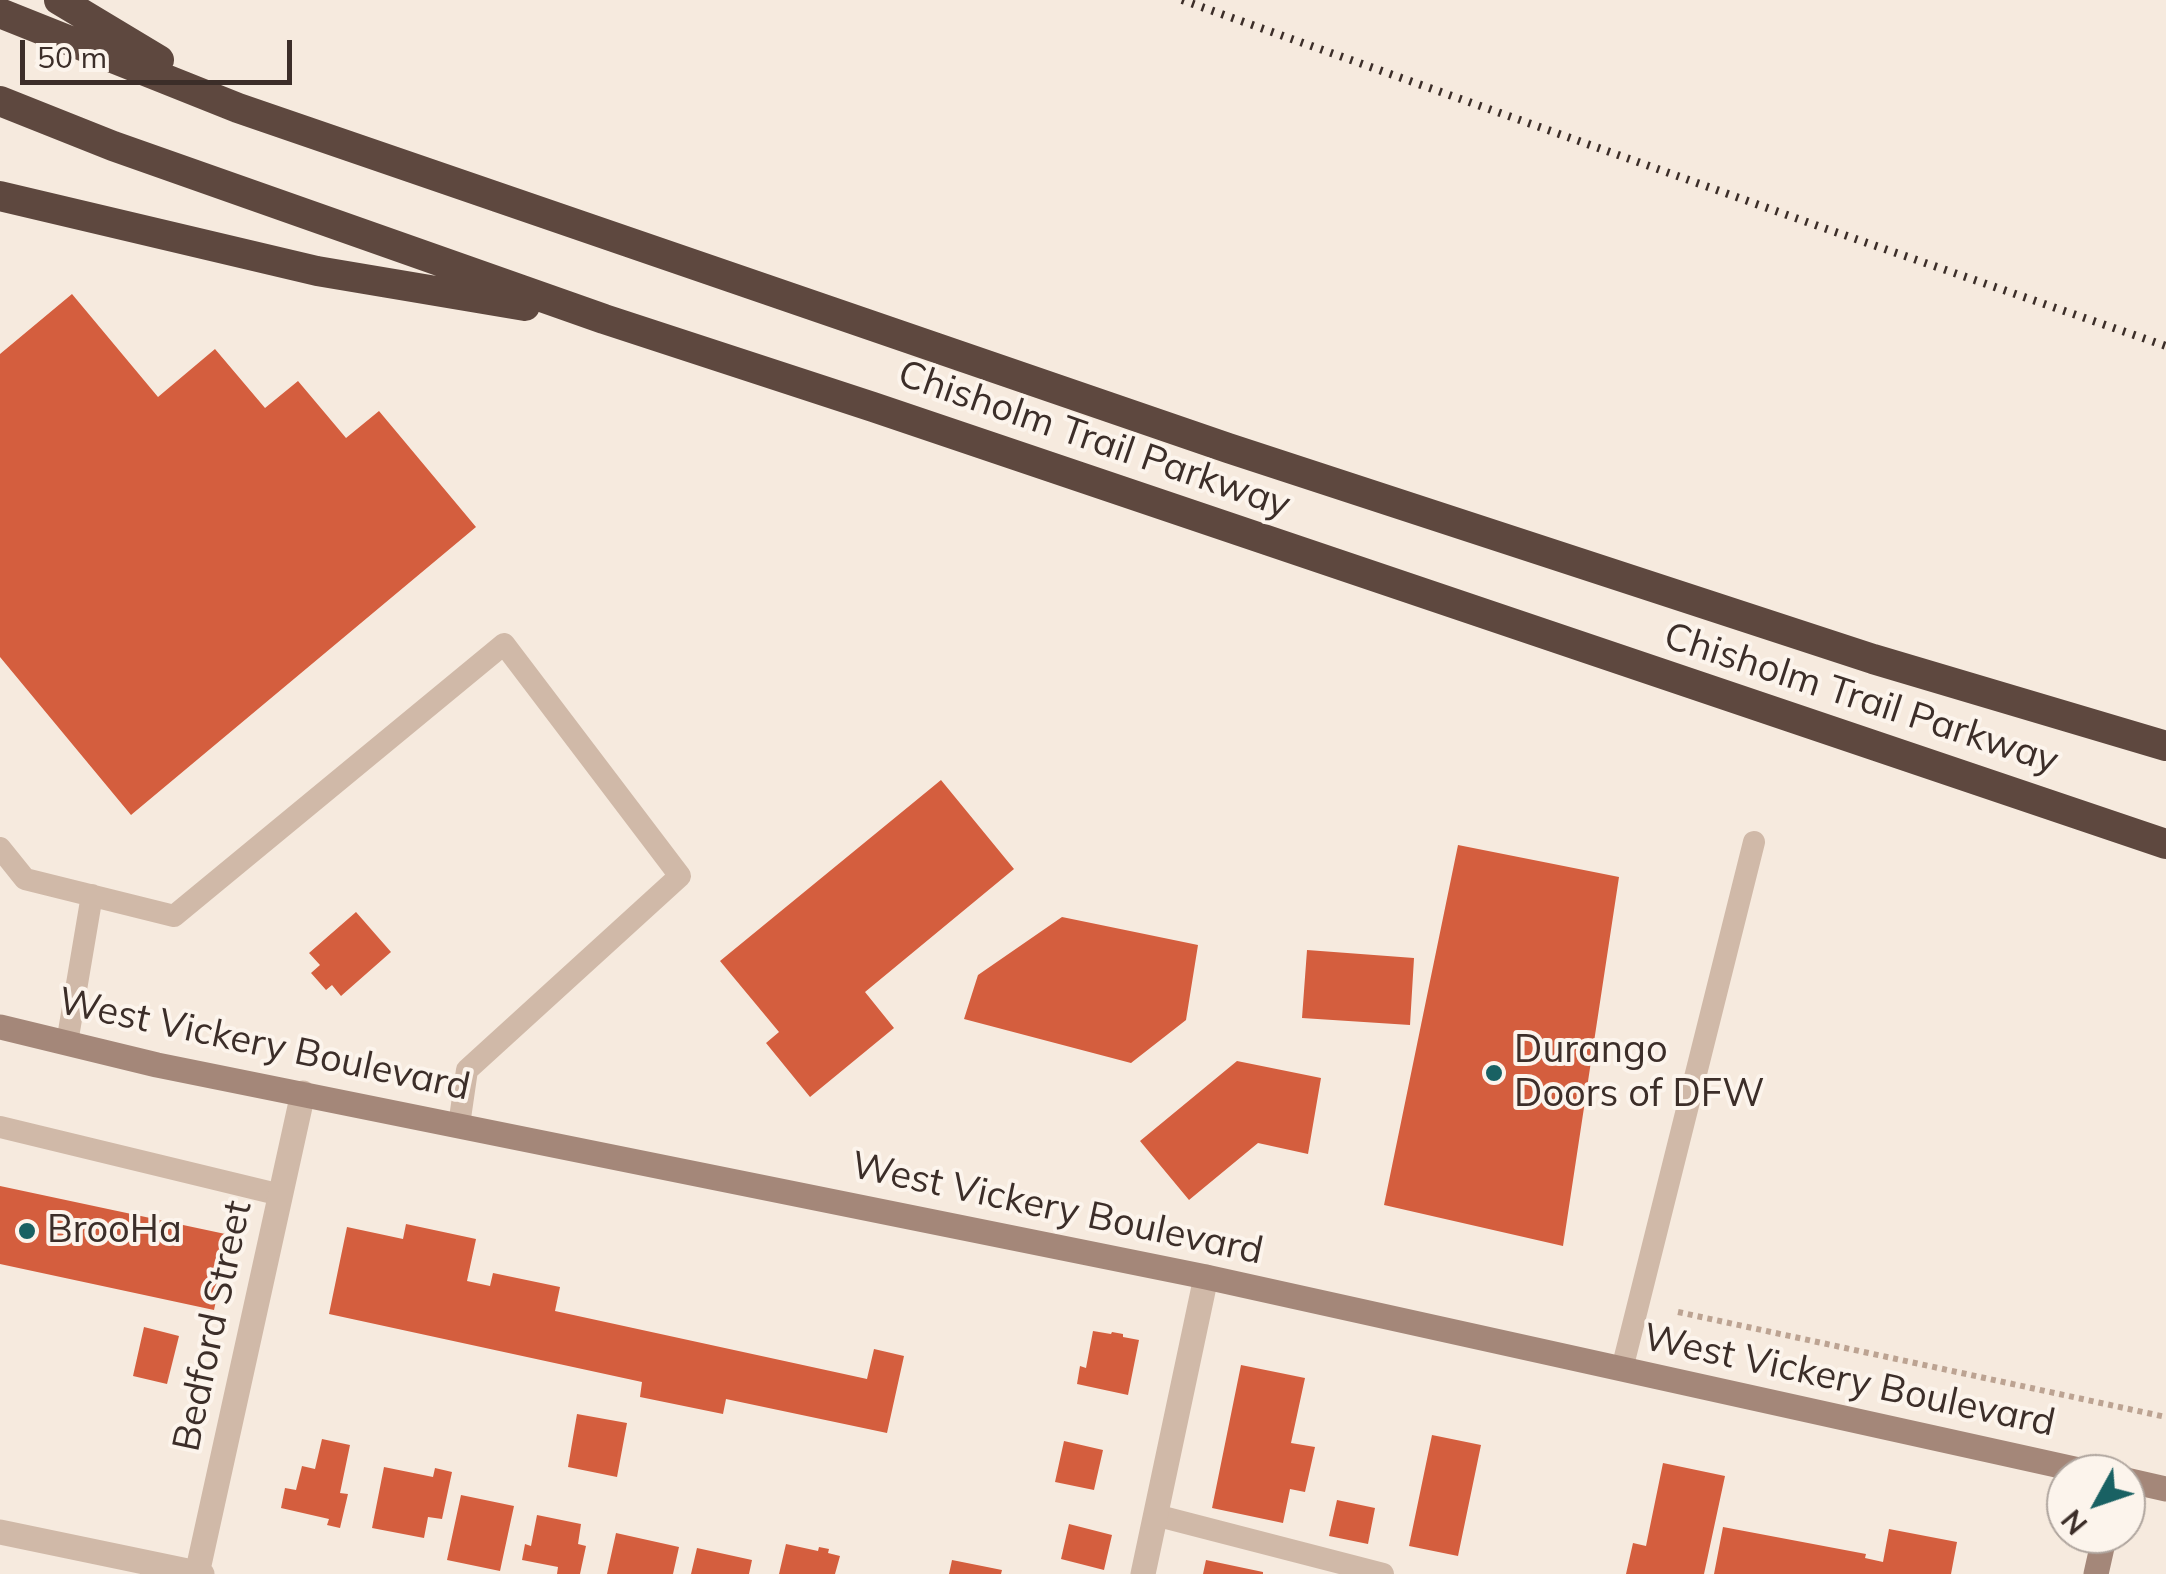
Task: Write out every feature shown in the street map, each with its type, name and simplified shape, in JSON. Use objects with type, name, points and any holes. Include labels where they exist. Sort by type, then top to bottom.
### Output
[{"type":"highway","points":[[59,0],[238,108]]},
{"type":"highway","name":"Chisholm Trail Parkway","points":[[0,13],[238,108],[717,274],[1436,517],[1857,654],[2166,746]]},
{"type":"highway","name":"Chisholm Trail Parkway","points":[[0,101],[113,146],[604,319],[2166,844]]},
{"type":"highway","points":[[0,196],[317,272],[604,319]]},
{"type":"main road","name":"West Vickery Boulevard","points":[[0,1027],[157,1066],[1206,1276],[2046,1463]]},
{"type":"street","name":"Bedford Street","points":[[199,1574],[303,1093]]},
{"type":"street","points":[[1143,1574],[1206,1276]]},
{"type":"street","points":[[0,1532],[199,1574]]},
{"type":"lane","points":[[0,848],[25,879],[174,916],[504,644],[680,876],[466,1070],[459,1125]]},
{"type":"lane","points":[[1622,1369],[1754,842]]},
{"type":"lane","points":[[67,1043],[92,896]]},
{"type":"lane","points":[[0,1127],[280,1195]]},
{"type":"lane","points":[[1155,1515],[1383,1574]]},
{"type":"path","points":[[1678,1312],[2166,1416]]},
{"type":"building","points":[[72,294],[158,397],[215,349],[265,408],[298,381],[346,438],[379,411],[476,527],[131,815],[0,657],[0,354]]},
{"type":"building","points":[[941,780],[1014,869],[865,992],[894,1028],[810,1097],[766,1043],[779,1032],[720,961]]},
{"type":"building","points":[[1458,845],[1619,877],[1563,1246],[1384,1205]]},
{"type":"building","points":[[356,912],[391,952],[341,996],[332,985],[326,990],[311,973],[320,965],[309,953]]},
{"type":"building","points":[[1062,917],[1198,945],[1186,1020],[1131,1063],[964,1019],[978,975]]},
{"type":"building","points":[[1307,950],[1414,958],[1410,1025],[1302,1018]]},
{"type":"building","points":[[1237,1061],[1321,1078],[1308,1154],[1258,1143],[1189,1200],[1140,1141]]},
{"type":"building","points":[[0,1186],[230,1235],[214,1310],[0,1264]]},
{"type":"building","points":[[406,1224],[476,1239],[467,1281],[490,1286],[493,1273],[560,1287],[555,1311],[867,1379],[874,1349],[904,1356],[887,1433],[726,1399],[723,1414],[640,1397],[642,1382],[329,1314],[347,1227],[403,1239]]},
{"type":"building","points":[[144,1327],[179,1336],[167,1384],[133,1376]]},
{"type":"building","points":[[1093,1331],[1139,1340],[1128,1395],[1077,1384],[1080,1366],[1086,1368]]},
{"type":"building","points":[[1241,1365],[1305,1378],[1291,1443],[1315,1447],[1305,1492],[1290,1489],[1283,1523],[1212,1508]]},
{"type":"building","points":[[577,1414],[627,1423],[617,1477],[568,1467]]},
{"type":"building","points":[[1432,1435],[1481,1445],[1458,1556],[1409,1546]]},
{"type":"building","points":[[322,1439],[350,1445],[340,1493],[348,1494],[340,1528],[327,1525],[329,1519],[281,1508],[285,1488],[296,1490],[302,1466],[315,1469]]},
{"type":"building","points":[[1064,1441],[1103,1450],[1094,1490],[1055,1482]]},
{"type":"building","points":[[1663,1463],[1725,1476],[1704,1574],[1626,1574],[1633,1543],[1646,1546]]},
{"type":"building","points":[[384,1467],[433,1477],[435,1468],[452,1472],[442,1519],[428,1517],[424,1538],[372,1528]]},
{"type":"building","points":[[461,1495],[514,1506],[500,1571],[447,1560]]},
{"type":"building","points":[[1337,1500],[1375,1508],[1368,1544],[1329,1536]]},
{"type":"building","points":[[537,1515],[581,1524],[578,1544],[586,1546],[580,1574],[557,1574],[558,1567],[522,1560],[525,1544],[531,1546]]},
{"type":"building","points":[[1069,1524],[1112,1535],[1104,1570],[1061,1559]]},
{"type":"building","points":[[1723,1527],[1866,1554],[1865,1558],[1883,1562],[1889,1529],[1957,1542],[1951,1574],[1714,1574]]},
{"type":"building","points":[[616,1533],[679,1547],[673,1574],[607,1574]]},
{"type":"building","points":[[786,1544],[818,1551],[819,1547],[829,1549],[828,1553],[840,1556],[835,1574],[779,1574]]},
{"type":"building","points":[[697,1548],[752,1560],[749,1574],[691,1574]]},
{"type":"building","points":[[952,1560],[1002,1570],[1001,1574],[949,1574]]},
{"type":"building","points":[[1206,1560],[1263,1572],[1263,1574],[1203,1574]]},
{"type":"railway","points":[[1182,0],[2166,346]]},
{"type":"place","name":"Durango Doors of DFW","points":[[1494,1073]]},
{"type":"place","name":"BrooHa","points":[[27,1231]]}]
